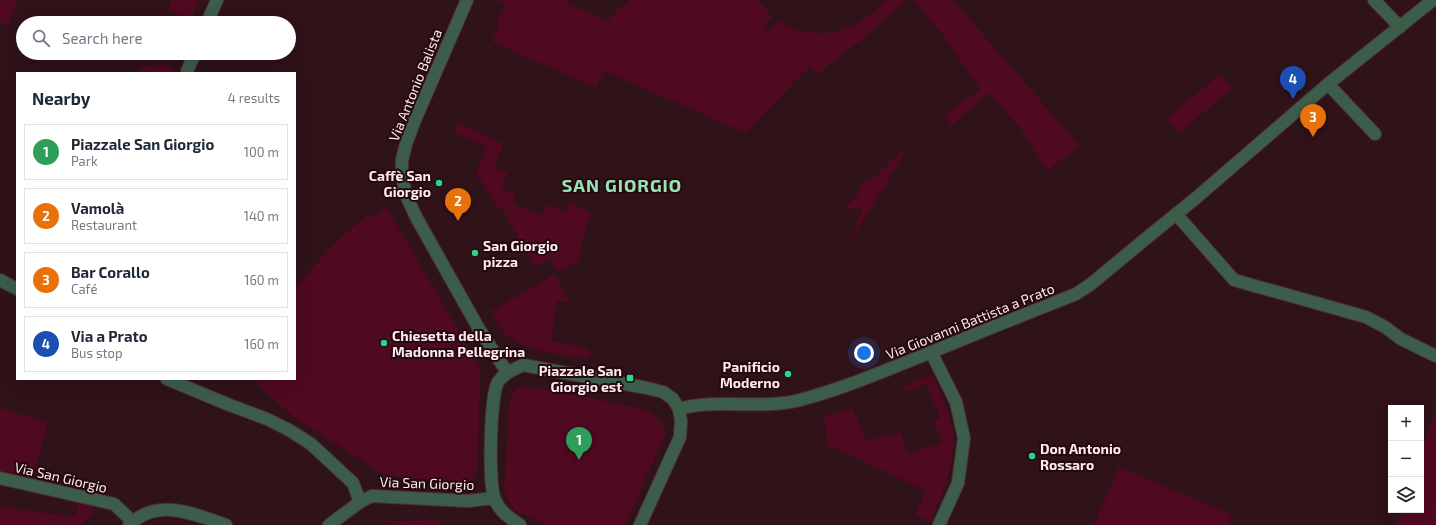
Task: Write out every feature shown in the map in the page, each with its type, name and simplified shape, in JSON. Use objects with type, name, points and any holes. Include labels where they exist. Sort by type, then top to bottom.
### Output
[{"type":"street","points":[[210,16],[217,0]]},
{"type":"street","name":"Via Antonio Balista","points":[[467,0],[406,144],[402,160],[402,176],[406,195],[416,217],[476,324],[507,372]]},
{"type":"street","points":[[1374,0],[1400,27]]},
{"type":"street","name":"Via Giovanni Battista a Prato","points":[[680,410],[700,405],[764,405],[799,400],[840,388],[881,373],[1076,294],[1091,284],[1196,198],[1328,84],[1433,0]]},
{"type":"street","points":[[187,71],[192,60]]},
{"type":"street","points":[[1328,84],[1375,134]]},
{"type":"street","points":[[1176,214],[1234,280],[1366,317],[1385,327],[1401,339],[1436,356]]},
{"type":"street","points":[[0,280],[16,289]]},
{"type":"street","points":[[931,352],[956,402],[964,438],[958,483],[939,525]]},
{"type":"street","points":[[520,525],[502,513],[494,498],[490,469],[494,394],[498,383],[507,372],[522,365],[647,388],[663,392],[673,399],[680,410],[680,437],[640,525]]},
{"type":"street","points":[[169,380],[227,404],[267,418],[290,430],[311,444],[353,483],[360,502]]},
{"type":"street","name":"Via San Giorgio","points":[[0,478],[114,504],[131,523],[139,516],[173,509],[226,525]]},
{"type":"street","name":"Via San Giorgio","points":[[329,525],[360,502],[372,496],[468,501],[494,498]]},
{"type":"shaded area","points":[[0,0],[18,0],[8,26],[0,22]]},
{"type":"shaded area","points":[[172,0],[198,0],[192,16],[183,16],[168,10]]},
{"type":"shaded area","points":[[496,0],[569,0],[567,3],[610,22],[609,18],[629,0],[758,0],[773,17],[763,28],[770,31],[775,23],[779,22],[806,32],[827,33],[855,24],[887,0],[907,0],[863,39],[817,74],[809,67],[746,133],[604,71],[596,88],[492,42],[499,25],[496,24],[505,4]]},
{"type":"shaded area","points":[[914,0],[953,0],[1080,146],[1047,171],[1021,129],[989,93],[952,125],[944,116],[980,89],[945,38]]},
{"type":"shaded area","points":[[162,64],[174,69],[172,72],[139,72],[141,67]]},
{"type":"shaded area","points":[[1220,74],[1232,88],[1179,133],[1167,118]]},
{"type":"shaded area","points":[[458,123],[504,144],[494,167],[508,173],[501,188],[516,194],[512,203],[541,216],[547,204],[565,212],[570,202],[591,213],[583,239],[579,261],[558,272],[550,258],[535,267],[501,207],[498,209],[476,172],[487,147],[455,133]]},
{"type":"shaded area","points":[[901,151],[904,155],[854,235],[842,260],[862,210],[861,208],[845,210],[845,207],[858,195],[861,184],[868,178],[871,181]]},
{"type":"shaded area","points":[[387,208],[480,367],[478,466],[474,478],[469,482],[399,477],[383,474],[295,418],[258,385],[258,380],[296,380],[296,286],[338,240],[367,215],[376,215]]},
{"type":"shaded area","points":[[555,274],[570,303],[557,301],[551,341],[590,349],[588,359],[543,351],[521,344],[511,339],[504,333],[491,311]]},
{"type":"shaded area","points":[[928,376],[932,377],[936,382],[948,412],[953,435],[952,461],[949,474],[930,522],[915,515],[926,491],[833,447],[829,453],[824,416],[853,408],[866,441],[886,434],[887,437],[901,432],[908,454],[942,442],[933,421],[940,418],[927,384],[906,392],[904,386]]},
{"type":"shaded area","points":[[522,386],[643,409],[656,416],[662,423],[664,427],[664,437],[625,525],[546,525],[516,511],[509,503],[504,490],[509,403],[513,392]]},
{"type":"shaded area","points":[[0,408],[48,423],[33,476],[0,471]]},
{"type":"shaded area","points":[[1436,408],[1436,525],[1396,525],[1400,513],[1424,513],[1424,443]]},
{"type":"shaded area","points":[[1119,467],[1233,515],[1228,525],[1094,525]]},
{"type":"shaded area","points":[[78,504],[88,505],[93,508],[94,513],[80,525],[0,525],[0,506],[75,516]]},
{"type":"shaded area","points":[[440,520],[439,525],[407,525],[379,521]]},
{"type":"place","name":"Via a Prato","points":[[1293,99]]},
{"type":"place","name":"Bar Corallo","points":[[1313,137]]},
{"type":"place","name":"Caffè San Giorgio","points":[[439,183]]},
{"type":"place","name":"Vamolà","points":[[458,221]]},
{"type":"place","name":"San Giorgio pizza","points":[[475,253]]},
{"type":"place","name":"Chiesetta della Madonna Pellegrina","points":[[384,343]]},
{"type":"place","name":"Panificio Moderno","points":[[788,374]]},
{"type":"place","name":"Piazzale San Giorgio est","points":[[630,378]]},
{"type":"place","name":"Don Antonio Rossaro","points":[[1032,456]]},
{"type":"place","name":"Piazzale San Giorgio","points":[[579,460]]},
{"type":"district","name":"SAN GIORGIO","points":[[622,185]]}]
